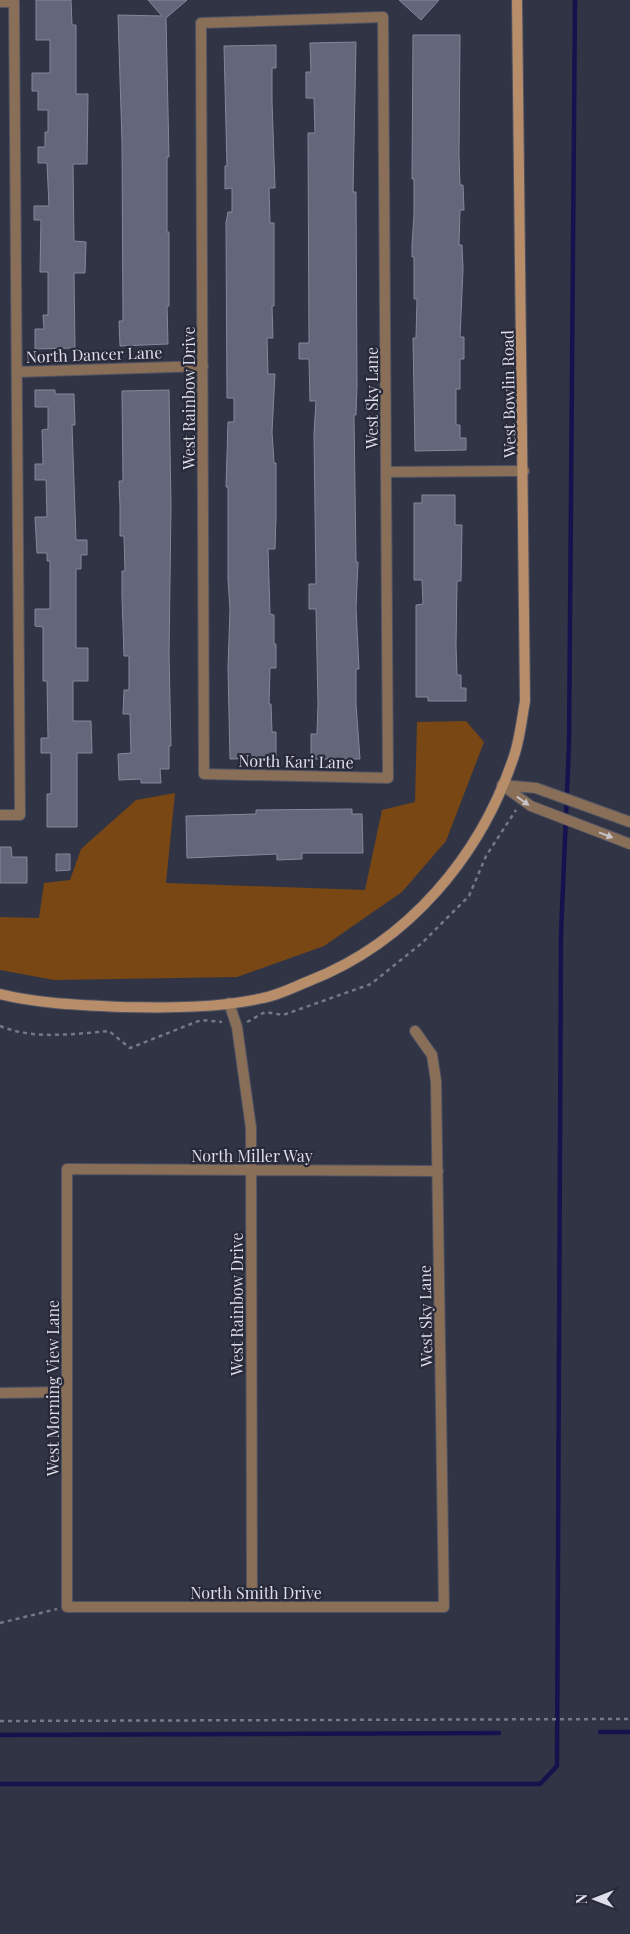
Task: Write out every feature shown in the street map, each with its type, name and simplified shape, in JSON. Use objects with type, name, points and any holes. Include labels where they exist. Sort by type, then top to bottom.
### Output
[{"type":"street","name":"West Bowlin Road","points":[[0,994],[23,1000],[149,1008],[229,1003],[264,998],[328,974],[392,936],[422,909],[458,865],[487,819],[515,752],[525,701],[524,471],[517,0]]},
{"type":"street","points":[[0,2],[14,2],[20,815],[0,815]]},
{"type":"street","name":"West Sky Lane","points":[[201,23],[383,18],[388,778]]},
{"type":"street","name":"West Rainbow Drive","points":[[201,23],[204,774]]},
{"type":"street","name":"North Dancer Lane","points":[[17,372],[203,366]]},
{"type":"street","points":[[386,472],[524,471]]},
{"type":"street","name":"North Kari Lane","points":[[204,774],[388,778]]},
{"type":"street","points":[[502,785],[536,788],[630,822]]},
{"type":"street","points":[[502,785],[531,806],[630,844]]},
{"type":"street","name":"West Rainbow Drive","points":[[229,1003],[237,1027],[251,1128],[252,1607]]},
{"type":"street","name":"West Sky Lane","points":[[415,1031],[432,1055],[436,1081],[444,1607]]},
{"type":"street","name":"North Miller Way","points":[[67,1169],[438,1171]]},
{"type":"street","name":"West Morning View Lane","points":[[67,1169],[67,1607]]},
{"type":"street","points":[[0,1393],[67,1392]]},
{"type":"street","name":"North Smith Drive","points":[[67,1607],[444,1607]]},
{"type":"path","points":[[0,1026],[10,1030],[60,1036],[109,1031],[130,1048],[201,1020],[216,1020],[237,1027]]},
{"type":"path","points":[[0,1623],[67,1607]]},
{"type":"path","points":[[0,1721],[630,1719]]},
{"type":"shaded area","points":[[466,721],[484,742],[446,841],[402,892],[324,946],[237,977],[54,980],[0,970],[0,917],[39,918],[44,883],[70,880],[81,849],[136,800],[175,793],[166,883],[365,890],[382,810],[415,802],[417,722]]},
{"type":"building","points":[[36,0],[71,0],[72,25],[76,25],[76,94],[88,94],[87,164],[73,164],[74,241],[86,242],[85,273],[74,273],[75,348],[35,349],[35,329],[44,329],[43,315],[48,315],[48,272],[40,272],[41,220],[34,220],[34,206],[49,206],[47,163],[38,163],[38,147],[45,147],[45,132],[48,132],[48,110],[38,110],[38,91],[32,91],[32,73],[50,73],[50,40],[36,40]]},
{"type":"building","points":[[148,0],[187,0],[166,18],[169,157],[167,157],[167,232],[169,232],[168,344],[120,346],[119,321],[123,321],[122,142],[118,15],[162,16]]},
{"type":"building","points":[[399,0],[439,0],[421,20]]},
{"type":"building","points":[[413,35],[460,35],[459,155],[460,185],[463,185],[464,210],[460,210],[459,245],[462,245],[463,269],[460,337],[464,337],[464,359],[460,359],[460,389],[456,389],[456,425],[460,425],[460,438],[466,438],[466,450],[415,451],[413,338],[416,338],[417,299],[414,299],[414,257],[412,257],[414,214],[414,179],[412,179]]},
{"type":"building","points":[[356,42],[353,192],[356,192],[357,386],[356,415],[354,415],[356,562],[358,562],[356,608],[359,669],[356,669],[356,704],[360,759],[311,759],[311,734],[317,734],[318,704],[316,609],[309,609],[309,584],[316,584],[314,434],[316,401],[310,401],[309,359],[299,359],[299,343],[309,343],[308,133],[315,133],[314,98],[306,98],[306,72],[311,72],[310,43]]},
{"type":"building","points":[[276,45],[276,68],[272,68],[275,188],[269,188],[270,223],[274,223],[274,306],[272,306],[273,338],[267,338],[268,374],[275,374],[272,432],[274,463],[276,463],[275,549],[268,549],[270,614],[274,615],[274,644],[276,644],[276,668],[270,668],[269,704],[271,704],[272,732],[276,732],[276,758],[230,759],[228,668],[230,609],[228,579],[228,487],[226,487],[228,422],[234,422],[234,398],[227,398],[226,223],[228,212],[232,212],[232,188],[225,189],[225,166],[227,166],[224,46]]},
{"type":"building","points":[[35,390],[55,390],[55,394],[74,394],[75,425],[72,425],[76,540],[87,540],[87,555],[81,555],[81,569],[76,569],[76,648],[88,648],[88,681],[73,681],[73,721],[91,721],[92,753],[77,753],[77,827],[47,827],[47,794],[51,794],[51,753],[41,753],[41,738],[48,738],[47,681],[43,681],[43,627],[35,626],[35,609],[50,609],[50,561],[47,561],[47,553],[37,553],[35,517],[47,517],[46,480],[35,480],[35,464],[43,464],[42,430],[48,429],[48,407],[35,407]]},
{"type":"building","points":[[169,390],[171,746],[169,746],[169,769],[160,769],[161,783],[141,783],[141,779],[119,780],[118,754],[131,753],[130,714],[123,714],[124,690],[129,690],[129,656],[124,656],[122,571],[125,571],[124,536],[120,536],[119,481],[123,481],[122,391]]},
{"type":"building","points":[[422,495],[455,495],[455,525],[462,525],[461,581],[457,581],[456,646],[457,675],[461,675],[461,688],[466,688],[466,701],[428,701],[428,697],[416,697],[416,605],[423,604],[422,580],[414,580],[414,503],[422,503]]},
{"type":"building","points":[[352,809],[352,814],[362,814],[363,853],[302,853],[302,859],[277,860],[277,854],[187,858],[186,816],[256,814],[256,810]]},
{"type":"building","points":[[0,847],[11,847],[12,857],[27,857],[27,883],[0,883]]},
{"type":"building","points":[[56,854],[70,854],[70,870],[56,871]]},
{"type":"waterway","points":[[0,1784],[540,1784],[557,1766],[561,934],[569,745],[575,0]]},
{"type":"waterway","points":[[600,1732],[630,1732]]},
{"type":"waterway","points":[[0,1735],[499,1733]]}]
